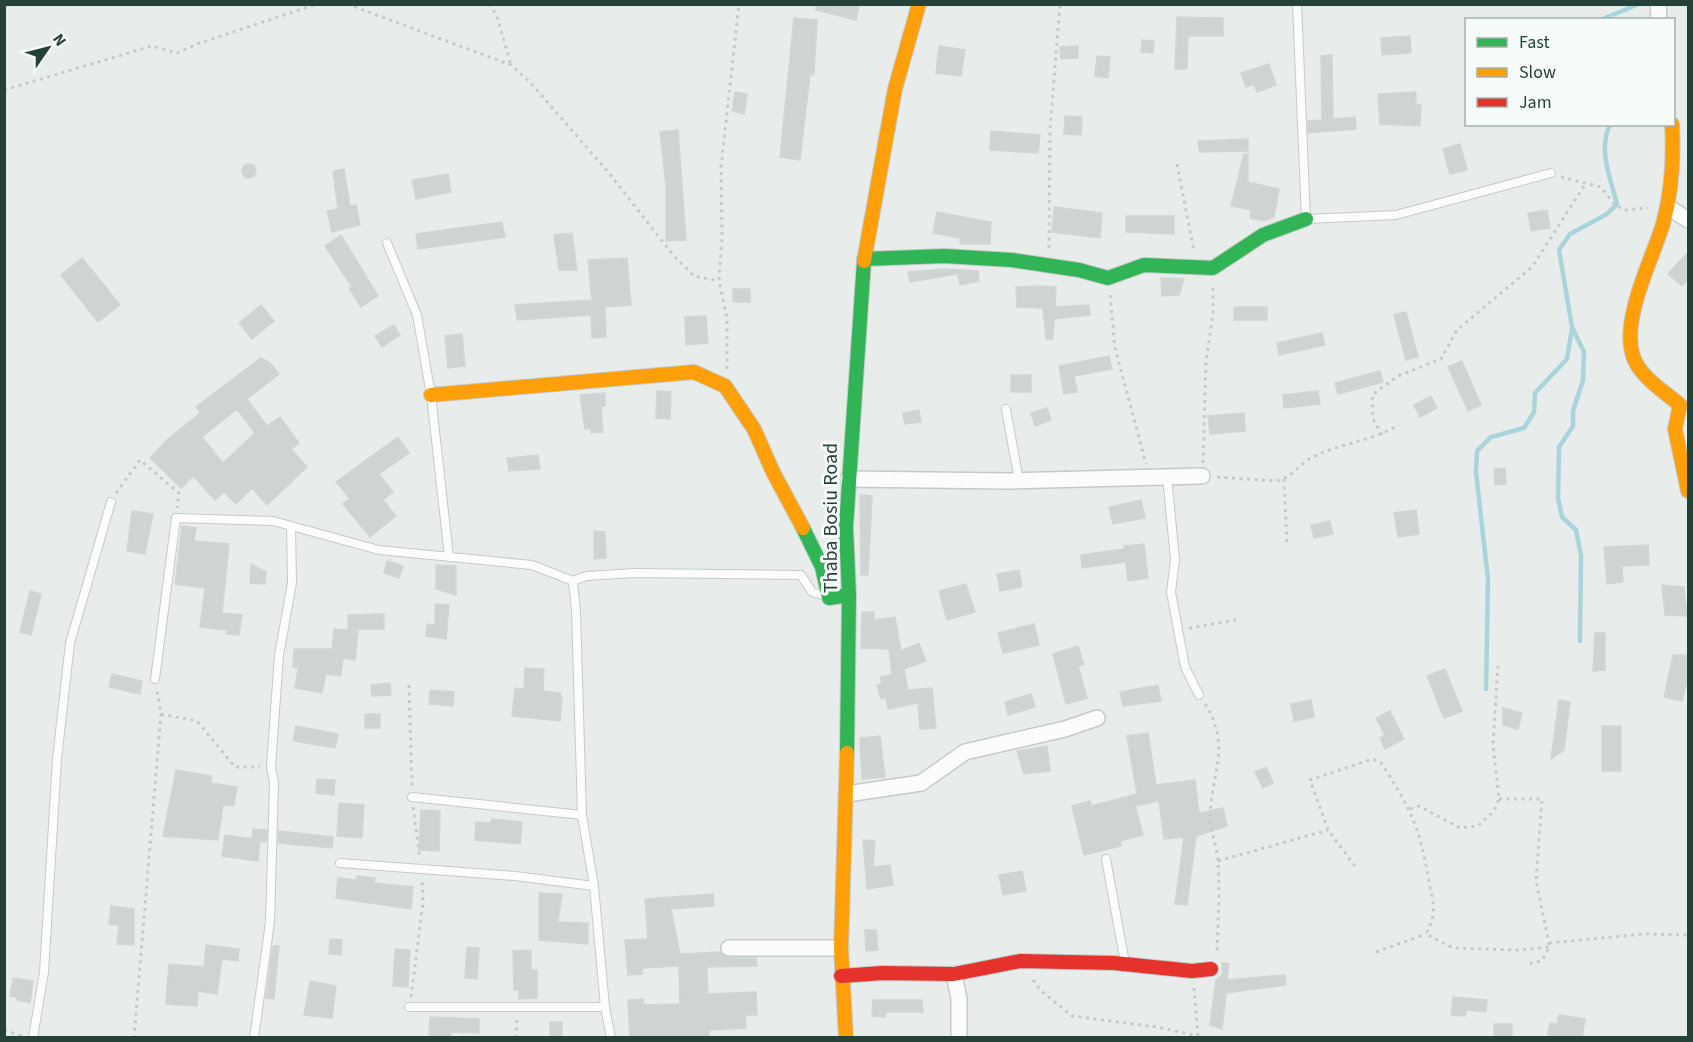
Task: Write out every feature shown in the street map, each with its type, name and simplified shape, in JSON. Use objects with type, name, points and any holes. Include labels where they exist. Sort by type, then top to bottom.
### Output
[{"type":"street","name":"Thaba Bosiu Road","points":[[846,1038],[841,948],[847,794],[849,595],[846,526],[848,479],[864,259],[874,215],[895,89],[919,4]]},
{"type":"street","points":[[1672,126],[1674,153],[1668,207],[1631,324],[1632,356],[1655,383],[1682,402],[1675,429],[1689,491]]},
{"type":"street","points":[[1668,207],[1689,220]]},
{"type":"street","points":[[864,259],[944,256],[1049,264],[1108,278],[1143,265],[1213,268],[1263,235],[1306,219]]},
{"type":"street","points":[[432,395],[634,375],[694,372],[725,386],[754,429],[773,472],[815,550],[822,567],[829,598],[849,595]]},
{"type":"street","points":[[848,479],[1019,481],[1167,475],[1202,476]]},
{"type":"street","points":[[847,794],[921,783],[965,752],[1065,729],[1097,718]]},
{"type":"street","points":[[729,948],[841,948]]},
{"type":"street","points":[[842,976],[882,973],[954,974],[1028,961],[1125,964],[1192,971],[1211,969]]},
{"type":"street","points":[[954,974],[959,999],[959,1038]]},
{"type":"lane","points":[[1297,4],[1306,219],[1396,215],[1551,173]]},
{"type":"lane","points":[[387,243],[417,315],[432,395],[449,557]]},
{"type":"lane","points":[[1006,410],[1019,481]]},
{"type":"lane","points":[[1167,475],[1175,559],[1171,592],[1185,668],[1199,694]]},
{"type":"lane","points":[[33,1038],[44,972],[57,759],[70,643],[111,502]]},
{"type":"lane","points":[[155,679],[176,518],[273,521],[379,550],[532,565],[573,581],[586,576],[635,573],[801,575],[812,592],[829,598]]},
{"type":"lane","points":[[254,1038],[270,922],[274,783],[271,767],[279,655],[292,583],[291,526]]},
{"type":"lane","points":[[573,581],[576,611],[582,815],[594,886],[605,1007],[611,1038]]},
{"type":"lane","points":[[412,797],[582,815]]},
{"type":"lane","points":[[1106,860],[1125,964]]},
{"type":"lane","points":[[340,863],[422,871],[515,876],[594,886]]},
{"type":"lane","points":[[409,1007],[605,1007]]},
{"type":"path","points":[[4,90],[152,46],[177,53],[197,44],[317,4]]},
{"type":"path","points":[[347,4],[510,65],[529,81],[609,173],[673,255],[694,276],[719,281]]},
{"type":"path","points":[[489,4],[497,16],[510,65]]},
{"type":"path","points":[[725,386],[729,355],[727,318],[719,281],[722,239],[721,167],[739,4]]},
{"type":"path","points":[[1049,264],[1050,129],[1060,4]]},
{"type":"path","points":[[1177,164],[1197,267]]},
{"type":"path","points":[[1551,173],[1601,187],[1615,205],[1625,210],[1668,207]]},
{"type":"path","points":[[1382,435],[1373,419],[1372,395],[1398,376],[1441,359],[1457,330],[1532,267],[1586,183]]},
{"type":"path","points":[[1213,268],[1213,314],[1206,361],[1202,476],[1276,482],[1284,479],[1312,458],[1382,435],[1399,425]]},
{"type":"path","points":[[1108,278],[1115,348],[1150,477]]},
{"type":"path","points":[[111,502],[140,460],[179,493],[176,518]]},
{"type":"path","points":[[1284,479],[1287,545]]},
{"type":"path","points":[[1178,630],[1236,620]]},
{"type":"path","points":[[1410,809],[1419,806],[1460,828],[1478,826],[1494,812],[1499,799],[1493,744],[1498,666]]},
{"type":"path","points":[[134,1038],[161,714],[155,679]]},
{"type":"path","points":[[409,685],[412,797],[422,871],[423,902],[409,1007]]},
{"type":"path","points":[[1199,694],[1211,714],[1219,739],[1217,777],[1210,816],[1218,861],[1217,957],[1211,969]]},
{"type":"path","points":[[161,714],[197,721],[235,767],[271,767]]},
{"type":"path","points":[[1355,866],[1328,830],[1310,780],[1373,759],[1381,763],[1410,809],[1435,899],[1434,918],[1426,934],[1376,952]]},
{"type":"path","points":[[1499,799],[1542,800],[1536,881],[1549,945],[1541,961],[1528,964]]},
{"type":"path","points":[[1218,861],[1328,830]]},
{"type":"path","points":[[1426,934],[1453,948],[1519,950],[1645,934],[1689,934]]},
{"type":"path","points":[[1028,961],[1029,974],[1040,990],[1072,1016],[1157,1027],[1204,1038]]},
{"type":"path","points":[[1192,971],[1198,1036]]},
{"type":"path","points":[[516,1038],[518,1007]]},
{"type":"path","points":[[4,1030],[26,1038]]},
{"type":"building","points":[[816,4],[859,4],[856,20],[816,10]]},
{"type":"building","points":[[1177,17],[1223,18],[1223,36],[1188,36],[1187,69],[1175,69]]},
{"type":"building","points":[[794,18],[817,20],[814,75],[810,74],[800,160],[780,157]]},
{"type":"building","points":[[1410,36],[1411,53],[1382,55],[1381,38]]},
{"type":"building","points":[[1142,40],[1154,41],[1153,53],[1141,52]]},
{"type":"building","points":[[939,46],[965,50],[961,76],[936,73]]},
{"type":"building","points":[[1078,46],[1078,58],[1061,59],[1060,47]]},
{"type":"building","points":[[1332,55],[1333,119],[1355,117],[1356,129],[1308,133],[1308,121],[1322,120],[1321,56]]},
{"type":"building","points":[[1097,56],[1110,57],[1108,78],[1095,76]]},
{"type":"building","points":[[1269,64],[1276,85],[1257,92],[1254,84],[1246,87],[1241,73]]},
{"type":"building","points":[[735,92],[747,94],[744,114],[732,111]]},
{"type":"building","points":[[1416,92],[1416,105],[1421,105],[1420,126],[1380,124],[1378,94]]},
{"type":"building","points":[[1065,116],[1082,117],[1081,135],[1064,134]]},
{"type":"building","points":[[678,130],[686,240],[666,241],[666,185],[660,132]]},
{"type":"building","points":[[991,131],[1040,135],[1038,153],[990,150]]},
{"type":"building","points":[[1248,139],[1248,151],[1200,152],[1198,141]]},
{"type":"building","points":[[1460,144],[1467,170],[1450,174],[1443,149]]},
{"type":"building","points":[[1244,154],[1248,154],[1248,182],[1279,189],[1274,217],[1264,221],[1250,218],[1251,210],[1231,206]]},
{"type":"building","points":[[249,164],[254,166],[256,171],[254,176],[249,178],[244,176],[242,171],[244,166]]},
{"type":"building","points":[[344,169],[350,206],[356,205],[360,225],[332,232],[327,211],[338,209],[333,171]]},
{"type":"building","points":[[448,174],[451,192],[416,199],[412,180]]},
{"type":"building","points":[[1054,207],[1102,213],[1100,238],[1052,232]]},
{"type":"building","points":[[1547,210],[1550,228],[1531,231],[1528,213]]},
{"type":"building","points":[[937,212],[991,222],[990,244],[960,244],[960,238],[933,233]]},
{"type":"building","points":[[1126,216],[1174,216],[1174,234],[1126,232]]},
{"type":"building","points":[[502,222],[505,237],[418,249],[416,234]]},
{"type":"building","points":[[572,233],[577,270],[559,270],[554,235]]},
{"type":"building","points":[[341,235],[378,296],[361,307],[349,288],[352,287],[325,246]]},
{"type":"building","points":[[1689,251],[1689,279],[1682,286],[1668,274]]},
{"type":"building","points":[[82,258],[120,305],[98,322],[61,275]]},
{"type":"building","points":[[627,258],[631,305],[605,307],[606,337],[592,338],[591,315],[517,320],[515,305],[592,300],[588,260]]},
{"type":"building","points":[[944,269],[978,271],[979,281],[960,285],[958,274],[910,282],[908,272]]},
{"type":"building","points":[[1161,278],[1184,279],[1179,295],[1162,296]]},
{"type":"building","points":[[1016,287],[1056,287],[1055,307],[1089,305],[1090,315],[1054,319],[1053,339],[1046,339],[1043,308],[1017,307]]},
{"type":"building","points":[[733,289],[750,289],[750,302],[733,302]]},
{"type":"building","points":[[261,305],[274,321],[252,339],[239,323]]},
{"type":"building","points":[[1234,307],[1267,307],[1267,320],[1234,320]]},
{"type":"building","points":[[1406,312],[1418,357],[1406,360],[1394,315]]},
{"type":"building","points":[[706,316],[708,343],[686,345],[685,317]]},
{"type":"building","points":[[394,325],[400,335],[382,347],[375,336]]},
{"type":"building","points":[[1322,333],[1325,345],[1279,355],[1277,343]]},
{"type":"building","points":[[462,334],[465,366],[448,368],[445,336]]},
{"type":"building","points":[[1109,356],[1112,369],[1074,376],[1077,392],[1064,394],[1059,366]]},
{"type":"building","points":[[261,358],[270,363],[279,374],[247,399],[267,426],[280,417],[299,443],[291,449],[307,467],[267,505],[252,488],[236,504],[224,492],[215,500],[193,476],[181,488],[150,458],[167,440],[200,413],[196,407]],"holes":[[[237,409],[255,433],[223,463],[202,437]]]},
{"type":"building","points":[[1462,361],[1481,405],[1468,411],[1448,367]]},
{"type":"building","points":[[1380,371],[1383,382],[1338,394],[1335,383]]},
{"type":"building","points":[[1011,375],[1031,375],[1031,392],[1011,392]]},
{"type":"building","points":[[657,391],[671,392],[670,419],[656,418]]},
{"type":"building","points":[[1318,391],[1320,404],[1284,408],[1283,395]]},
{"type":"building","points":[[605,393],[605,406],[601,406],[603,432],[591,433],[591,428],[585,429],[580,395]]},
{"type":"building","points":[[1431,396],[1437,408],[1420,417],[1414,405]]},
{"type":"building","points":[[1047,408],[1051,420],[1035,426],[1031,413]]},
{"type":"building","points":[[919,410],[921,422],[905,424],[903,413]]},
{"type":"building","points":[[1244,413],[1245,431],[1210,434],[1208,416]]},
{"type":"building","points":[[398,437],[409,453],[379,474],[393,492],[383,500],[396,516],[370,537],[343,504],[350,499],[336,482]]},
{"type":"building","points":[[538,455],[540,469],[509,471],[507,458]]},
{"type":"building","points":[[1505,468],[1506,484],[1495,485],[1494,469]]},
{"type":"building","points":[[860,495],[872,496],[868,575],[861,575]]},
{"type":"building","points":[[1141,500],[1145,518],[1113,524],[1109,507]]},
{"type":"building","points":[[1416,510],[1419,534],[1398,537],[1394,513]]},
{"type":"building","points":[[132,511],[153,514],[145,554],[127,551]]},
{"type":"building","points":[[1330,521],[1333,534],[1314,538],[1311,525]]},
{"type":"building","points":[[182,526],[196,528],[194,541],[229,544],[222,613],[242,615],[239,635],[227,634],[227,630],[200,627],[205,588],[175,584]]},
{"type":"building","points":[[594,531],[605,532],[606,558],[594,559]]},
{"type":"building","points":[[1144,544],[1148,578],[1128,581],[1126,562],[1082,568],[1081,555]]},
{"type":"building","points":[[1648,545],[1649,565],[1622,566],[1623,582],[1607,584],[1604,547]]},
{"type":"building","points":[[387,561],[403,566],[399,578],[384,573]]},
{"type":"building","points":[[251,564],[266,572],[265,584],[250,583]]},
{"type":"building","points":[[436,565],[456,566],[456,595],[436,589]]},
{"type":"building","points":[[1019,570],[1022,587],[1000,591],[997,574]]},
{"type":"building","points":[[966,584],[975,612],[947,620],[939,591]]},
{"type":"building","points":[[1662,585],[1684,587],[1687,616],[1665,615]]},
{"type":"building","points":[[30,591],[41,594],[31,635],[20,632]]},
{"type":"building","points":[[435,604],[449,605],[446,639],[426,636],[427,624],[435,625]]},
{"type":"building","points":[[862,612],[874,612],[874,620],[895,617],[901,651],[919,643],[926,661],[904,669],[908,690],[932,688],[936,728],[920,729],[918,703],[888,709],[886,698],[881,699],[877,685],[882,684],[880,677],[892,674],[889,649],[861,648]]},
{"type":"building","points":[[384,614],[384,629],[348,629],[348,615]]},
{"type":"building","points":[[1034,624],[1039,645],[1003,653],[998,633]]},
{"type":"building","points":[[334,629],[358,631],[355,660],[343,658],[341,676],[326,674],[322,693],[295,688],[298,668],[293,667],[294,649],[332,649]]},
{"type":"building","points":[[1595,633],[1605,633],[1605,670],[1593,671]]},
{"type":"building","points":[[1078,646],[1084,664],[1078,666],[1087,698],[1066,704],[1053,654]]},
{"type":"building","points":[[1673,655],[1689,655],[1689,674],[1682,701],[1664,697]]},
{"type":"building","points":[[525,668],[544,669],[543,691],[560,693],[562,699],[560,721],[512,716],[515,688],[524,689]]},
{"type":"building","points":[[1445,669],[1462,711],[1444,718],[1427,676]]},
{"type":"building","points":[[112,674],[142,681],[140,694],[109,687]]},
{"type":"building","points":[[390,683],[391,695],[372,696],[371,685]]},
{"type":"building","points":[[1158,685],[1161,701],[1123,706],[1120,692]]},
{"type":"building","points":[[430,690],[454,692],[453,706],[429,704]]},
{"type":"building","points":[[1031,694],[1035,707],[1008,715],[1005,702]]},
{"type":"building","points":[[1311,700],[1314,717],[1294,721],[1291,704]]},
{"type":"building","points":[[1559,700],[1570,702],[1564,750],[1551,759]]},
{"type":"building","points":[[1503,708],[1522,713],[1518,729],[1503,725]]},
{"type":"building","points":[[1390,711],[1404,739],[1385,749],[1380,738],[1385,735],[1376,718]]},
{"type":"building","points":[[365,714],[380,714],[380,728],[365,728]]},
{"type":"building","points":[[296,726],[338,734],[335,748],[293,741]]},
{"type":"building","points":[[1602,726],[1621,726],[1621,771],[1602,771]]},
{"type":"building","points":[[1148,733],[1156,785],[1195,780],[1199,813],[1223,808],[1227,826],[1196,836],[1187,905],[1175,904],[1184,837],[1164,839],[1159,801],[1135,806],[1143,835],[1120,841],[1121,846],[1084,855],[1072,806],[1090,801],[1091,806],[1137,794],[1127,736]]},
{"type":"building","points":[[880,736],[885,777],[862,779],[860,738]]},
{"type":"building","points":[[1047,746],[1050,771],[1024,774],[1017,751]]},
{"type":"building","points":[[1266,767],[1273,783],[1263,788],[1255,772]]},
{"type":"building","points":[[176,770],[212,776],[211,783],[237,787],[234,806],[223,805],[218,840],[163,836]]},
{"type":"building","points":[[317,779],[335,780],[334,795],[316,793]]},
{"type":"building","points":[[339,803],[364,805],[362,838],[337,836]]},
{"type":"building","points":[[421,810],[440,811],[439,851],[419,850]]},
{"type":"building","points":[[492,819],[522,822],[520,844],[475,840],[476,822],[491,823]]},
{"type":"building","points":[[253,829],[267,830],[266,842],[260,841],[258,861],[222,856],[225,835],[252,839]]},
{"type":"building","points":[[279,831],[333,837],[332,848],[278,843]]},
{"type":"building","points":[[863,840],[875,841],[873,867],[890,865],[893,885],[867,889]]},
{"type":"building","points":[[1022,871],[1026,891],[1003,895],[999,875]]},
{"type":"building","points":[[357,876],[375,878],[374,883],[413,887],[411,909],[336,898],[338,878],[357,880]]},
{"type":"building","points":[[539,893],[562,894],[558,922],[588,923],[588,944],[539,940]]},
{"type":"building","points":[[713,894],[714,906],[671,909],[680,954],[720,952],[728,958],[756,958],[757,966],[707,967],[708,994],[756,992],[757,1015],[745,1015],[746,1028],[709,1030],[710,1038],[630,1038],[628,1000],[643,999],[643,1005],[680,1004],[679,966],[642,968],[643,974],[628,975],[625,940],[648,939],[645,899]]},
{"type":"building","points":[[111,906],[134,909],[134,945],[117,944],[119,925],[109,924]]},
{"type":"building","points":[[865,930],[876,930],[878,950],[866,951]]},
{"type":"building","points":[[330,939],[342,940],[341,955],[329,954]]},
{"type":"building","points":[[206,945],[239,949],[238,961],[222,959],[217,994],[198,991],[197,1006],[166,1004],[169,964],[204,967]]},
{"type":"building","points":[[273,946],[279,946],[274,999],[266,998]]},
{"type":"building","points":[[467,947],[479,948],[477,979],[465,978]]},
{"type":"building","points":[[395,949],[410,950],[408,987],[393,986]]},
{"type":"building","points":[[531,950],[531,970],[537,970],[537,998],[519,999],[519,990],[514,990],[513,951]]},
{"type":"building","points":[[1222,963],[1229,964],[1227,980],[1285,975],[1286,985],[1226,993],[1222,1029],[1210,1025],[1216,980],[1223,974]]},
{"type":"building","points":[[13,978],[33,981],[30,1003],[10,996]]},
{"type":"building","points":[[310,981],[336,986],[332,1018],[304,1015]]},
{"type":"building","points":[[1453,997],[1487,1000],[1486,1012],[1466,1010],[1465,1016],[1451,1015]]},
{"type":"building","points":[[873,1000],[922,1000],[923,1012],[886,1012],[885,1017],[872,1016]]},
{"type":"building","points":[[1559,1015],[1585,1019],[1582,1038],[1547,1038],[1550,1023],[1557,1024]]},
{"type":"building","points":[[430,1017],[479,1019],[479,1033],[451,1032],[451,1038],[429,1038]]},
{"type":"building","points":[[550,1022],[562,1022],[562,1038],[550,1038]]},
{"type":"building","points":[[1494,1024],[1512,1024],[1512,1038],[1494,1038]]},
{"type":"waterway","points":[[1605,18],[1639,4]]},
{"type":"waterway","points":[[1580,641],[1581,555],[1576,530],[1562,517],[1558,498],[1559,447],[1573,426],[1573,411],[1583,380],[1584,352],[1572,327],[1559,250],[1570,234],[1607,214],[1617,204],[1605,154],[1609,126]]},
{"type":"waterway","points":[[1486,689],[1488,579],[1476,472],[1477,451],[1491,437],[1524,428],[1534,412],[1535,393],[1567,359],[1572,328]]},
{"type":"traffic: fast","points":[[864,259],[944,256],[1012,260],[1079,270],[1108,278],[1144,265],[1213,268],[1263,235],[1306,219]]},
{"type":"traffic: fast","points":[[847,753],[849,595],[846,527],[864,261]]},
{"type":"traffic: fast","points":[[803,528],[822,567],[829,598],[849,595]]},
{"type":"traffic: slow","points":[[864,261],[895,89],[919,4]]},
{"type":"traffic: slow","points":[[1672,126],[1672,162],[1668,199],[1663,224],[1634,307],[1630,341],[1633,356],[1641,370],[1680,405],[1675,429],[1688,491]]},
{"type":"traffic: slow","points":[[431,395],[694,372],[725,386],[754,429],[773,472],[803,528]]},
{"type":"traffic: slow","points":[[846,1038],[841,948],[847,753]]},
{"type":"traffic: jam","points":[[841,976],[882,973],[954,974],[1020,961],[1114,963],[1192,971],[1211,969]]}]
